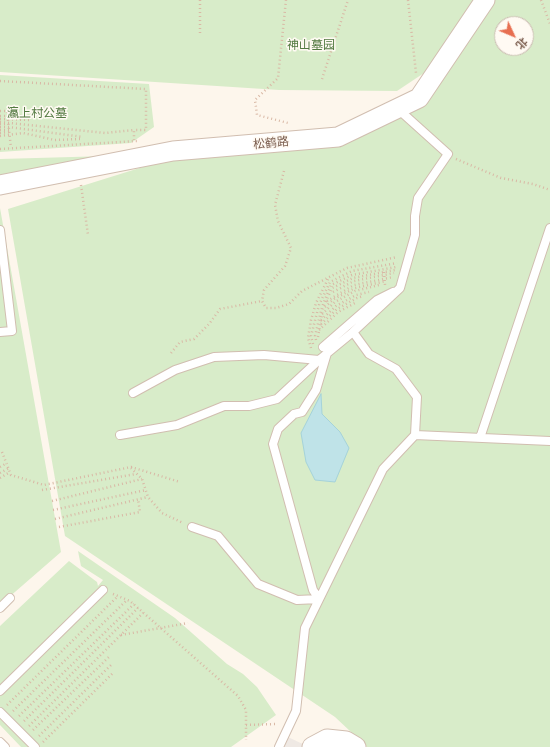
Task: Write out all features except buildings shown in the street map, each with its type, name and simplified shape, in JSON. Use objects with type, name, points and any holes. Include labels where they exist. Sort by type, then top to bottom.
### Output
[{"type":"street","name":"松鹤路","points":[[0,185],[173,151],[338,137],[419,98],[485,0]]},
{"type":"street","points":[[312,747],[327,739],[346,741],[356,747]]},
{"type":"lane","points":[[120,435],[177,425],[224,406],[249,406],[277,399],[323,354],[352,332],[405,272],[416,235],[415,216],[418,198],[448,154],[397,109]]},
{"type":"lane","points":[[480,438],[550,228]]},
{"type":"lane","points":[[0,230],[12,331],[0,332]]},
{"type":"lane","points":[[319,599],[313,590],[273,444],[278,428],[294,414],[302,412],[316,390],[323,354],[342,330],[377,300],[405,272]]},
{"type":"lane","points":[[279,747],[296,711],[305,628],[383,469],[416,435],[417,397],[396,369],[369,354],[352,332]]},
{"type":"lane","points":[[132,393],[175,370],[214,356],[323,354]]},
{"type":"lane","points":[[416,435],[550,441]]},
{"type":"lane","points":[[192,527],[218,536],[258,584],[297,600],[319,599]]},
{"type":"lane","points":[[0,691],[103,590]]},
{"type":"lane","points":[[0,608],[10,598]]},
{"type":"lane","points":[[0,712],[23,735]]},
{"type":"lane","points":[[0,742],[5,747]]},
{"type":"path","points":[[200,0],[200,34]]},
{"type":"path","points":[[286,0],[278,78],[255,100],[257,115],[294,125]]},
{"type":"path","points":[[322,79],[348,0]]},
{"type":"path","points":[[408,0],[419,98]]},
{"type":"path","points":[[541,0],[550,24]]},
{"type":"path","points":[[0,81],[146,89],[146,130],[105,133],[8,125],[0,127]]},
{"type":"path","points":[[0,111],[7,111],[11,148]]},
{"type":"path","points":[[0,117],[8,125],[23,133],[55,140],[81,138],[8,125],[0,127]]},
{"type":"path","points":[[0,127],[30,118]]},
{"type":"path","points":[[0,136],[8,125]]},
{"type":"path","points":[[134,130],[134,140]]},
{"type":"path","points":[[0,149],[134,140],[140,142]]},
{"type":"path","points":[[448,154],[457,161],[500,178],[533,184],[550,190]]},
{"type":"path","points":[[78,169],[88,235]]},
{"type":"path","points":[[284,171],[275,205],[278,221],[291,248],[284,266],[264,290],[262,301],[266,308],[276,308],[289,304],[302,291],[351,267],[399,256],[405,272]]},
{"type":"path","points":[[382,260],[386,288]]},
{"type":"path","points":[[351,267],[360,315]]},
{"type":"path","points":[[323,354],[312,343],[311,336],[320,305],[330,282],[352,271],[384,275],[405,272]]},
{"type":"path","points":[[332,288],[354,285],[384,275],[405,272]]},
{"type":"path","points":[[332,288],[354,285],[384,275],[405,272]]},
{"type":"path","points":[[324,308],[354,285],[384,275],[405,272]]},
{"type":"path","points":[[322,314],[334,299],[354,285],[386,288],[405,272]]},
{"type":"path","points":[[329,277],[342,330]]},
{"type":"path","points":[[323,354],[310,347],[308,338],[316,303],[329,277]]},
{"type":"path","points":[[321,320],[336,306],[354,285]]},
{"type":"path","points":[[323,354],[316,343],[315,336],[322,307],[332,288]]},
{"type":"path","points":[[323,354],[318,335],[322,314],[332,288]]},
{"type":"path","points":[[326,301],[334,299]]},
{"type":"path","points":[[171,353],[180,342],[194,339],[210,324],[220,309],[262,301]]},
{"type":"path","points":[[2,452],[11,475],[44,485],[131,467],[180,482]]},
{"type":"path","points":[[0,467],[7,464]]},
{"type":"path","points":[[131,467],[142,480],[148,496],[162,513],[192,527]]},
{"type":"path","points":[[0,473],[9,468]]},
{"type":"path","points":[[0,478],[10,472]]},
{"type":"path","points":[[42,490],[136,474]]},
{"type":"path","points":[[52,501],[142,480]]},
{"type":"path","points":[[53,510],[146,490]]},
{"type":"path","points":[[55,519],[148,496]]},
{"type":"path","points":[[59,527],[140,512],[138,499]]},
{"type":"path","points":[[103,590],[134,604],[238,696],[246,710],[246,740]]},
{"type":"path","points":[[0,712],[118,596]]},
{"type":"path","points":[[23,735],[127,600]]},
{"type":"path","points":[[23,735],[134,604]]},
{"type":"path","points":[[23,735],[138,608]]},
{"type":"path","points":[[23,735],[144,613]]},
{"type":"path","points":[[121,635],[188,623]]},
{"type":"path","points":[[23,735],[110,656]]},
{"type":"path","points":[[23,735],[113,664]]},
{"type":"path","points":[[23,735],[112,673]]},
{"type":"path","points":[[246,725],[290,724]]},
{"type":"shaded area","points":[[288,737],[309,747],[278,747]]},
{"type":"green space","name":"神山墓园","points":[[0,0],[478,0],[436,65],[397,91],[279,90],[0,72]]},
{"type":"green space","points":[[495,0],[550,0],[550,747],[367,747],[335,717],[65,536],[8,209],[162,161],[339,142],[410,114]]},
{"type":"green space","name":"瀛上村公墓","points":[[0,75],[149,84],[154,127],[131,143],[0,152]]},
{"type":"green space","points":[[108,156],[0,177],[0,159]]},
{"type":"green space","points":[[0,208],[61,552],[0,605]]},
{"type":"green space","points":[[78,551],[175,618],[227,664],[243,674],[257,687],[276,715],[231,747],[21,747],[0,725],[0,626],[69,561],[97,582],[98,586],[103,580],[81,566]]},
{"type":"water","points":[[321,394],[322,414],[340,432],[349,448],[335,482],[315,480],[306,462],[301,433]]}]
